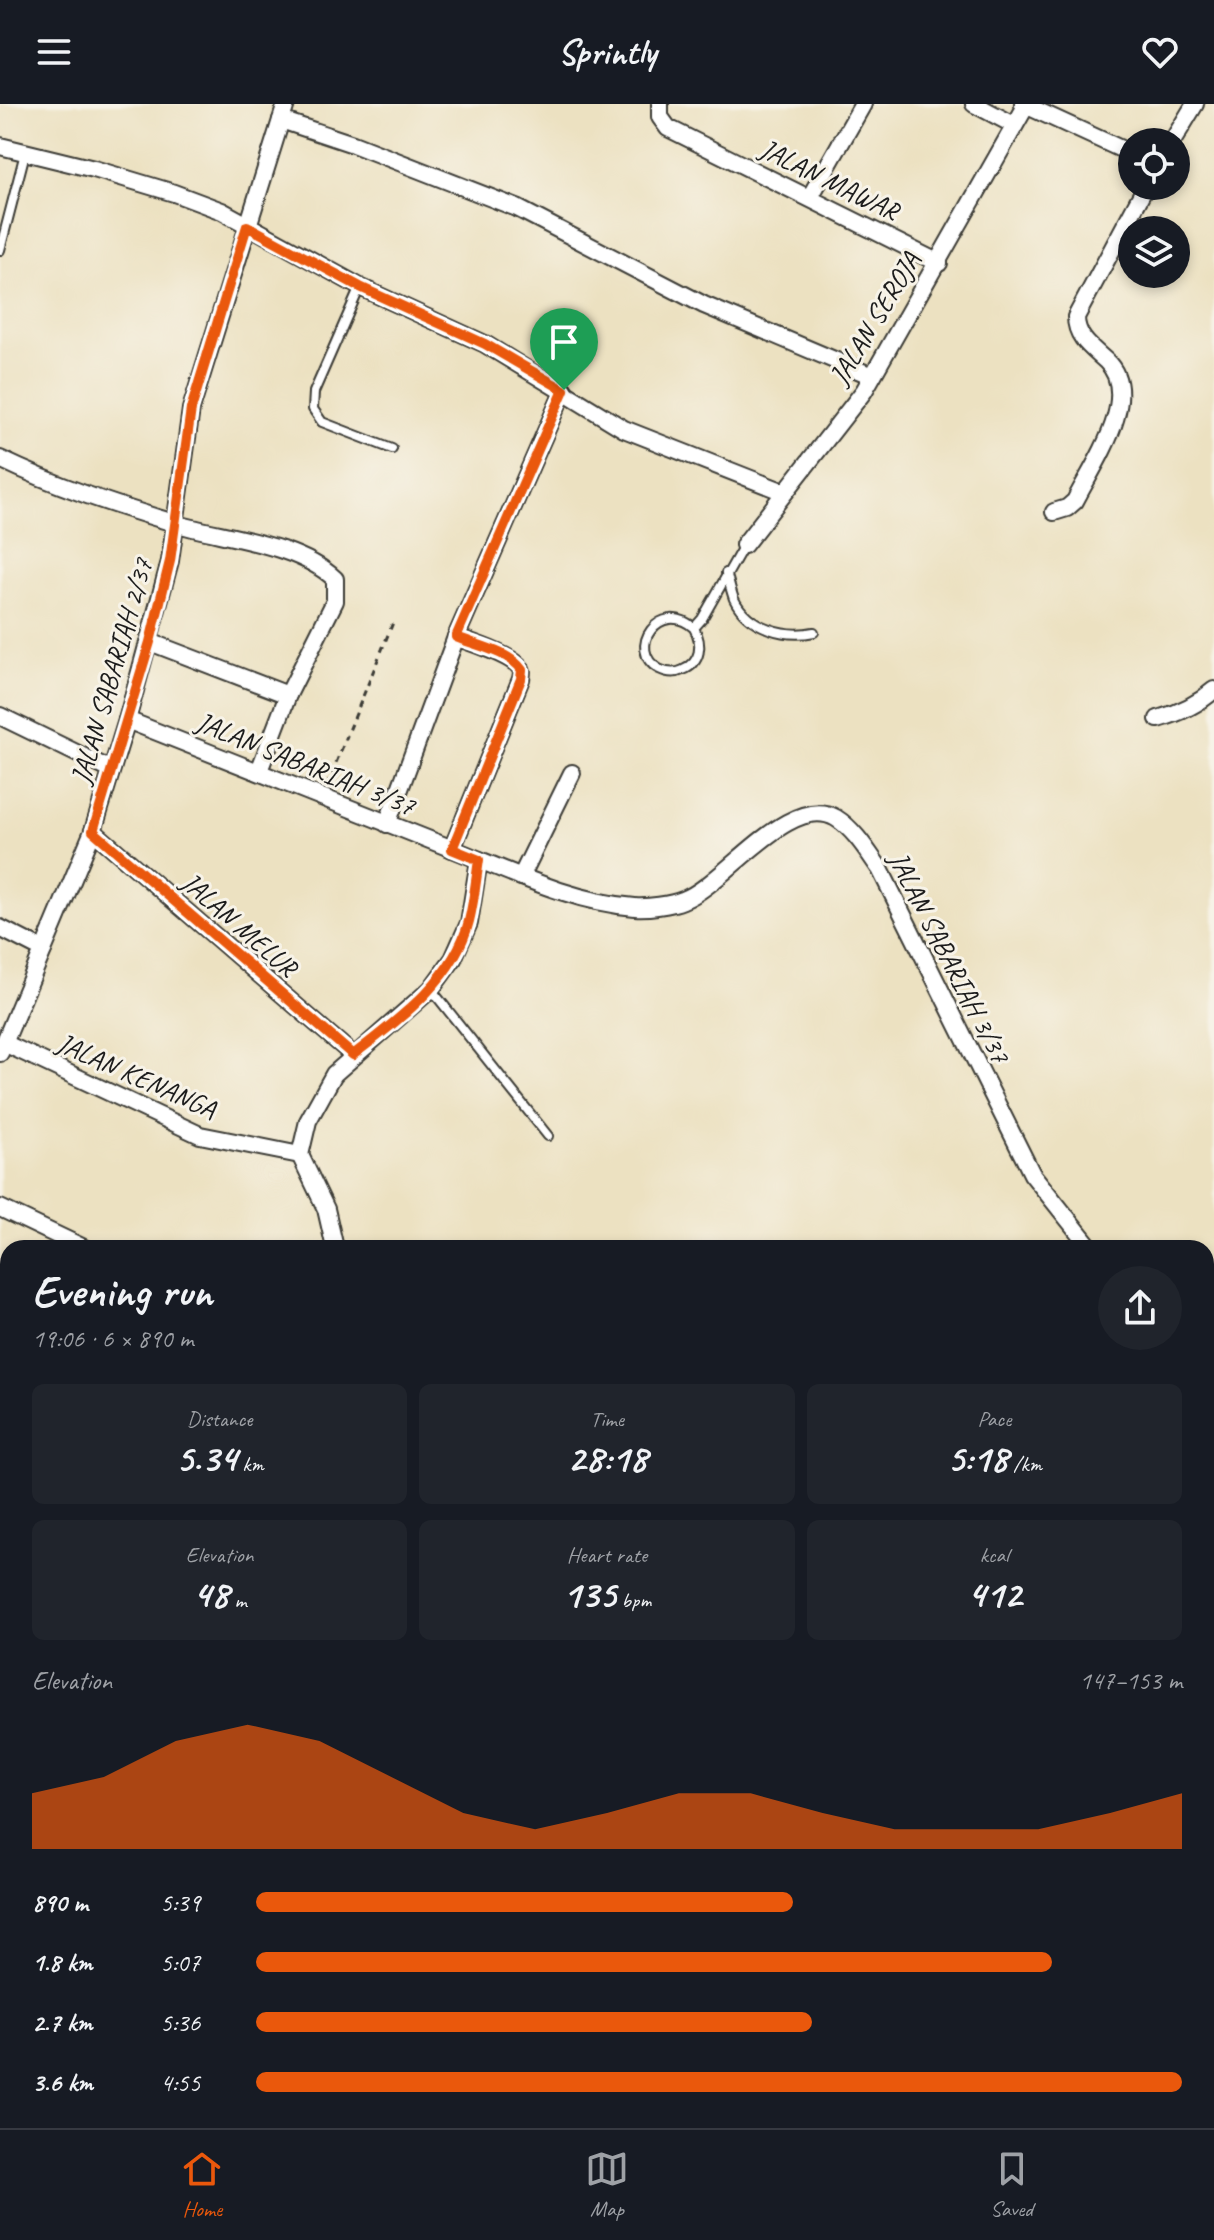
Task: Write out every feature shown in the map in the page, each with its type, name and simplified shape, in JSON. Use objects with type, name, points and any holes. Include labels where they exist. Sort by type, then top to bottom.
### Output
[{"type":"street","points":[[810,197],[863,104]]},
{"type":"street","points":[[974,104],[1014,125]]},
{"type":"street","points":[[1180,128],[1195,104]]},
{"type":"street","points":[[1026,105],[1118,148]]},
{"type":"street","name":"JALAN SEROJA","points":[[744,545],[872,376],[939,263],[1026,105]]},
{"type":"street","name":"JALAN MAWAR","points":[[660,110],[668,128],[939,263]]},
{"type":"street","points":[[284,112],[353,144],[517,208],[704,305],[872,376]]},
{"type":"street","name":"JALAN SABARIAH 2/37","points":[[2,1048],[93,831],[127,720],[150,642],[176,523],[191,409],[284,112]]},
{"type":"street","points":[[0,146],[174,193],[222,211],[360,287],[485,344],[624,429],[784,492]]},
{"type":"street","points":[[1054,512],[1075,501],[1120,409],[1118,380],[1111,366],[1081,337],[1076,329],[1076,317],[1139,200]]},
{"type":"street","points":[[387,824],[456,637],[564,390]]},
{"type":"street","points":[[0,459],[49,483],[319,564],[335,579],[335,601],[288,695],[259,771]]},
{"type":"street","points":[[452,849],[522,670],[500,655],[456,637]]},
{"type":"street","points":[[150,642],[288,695]]},
{"type":"street","points":[[1158,719],[1180,713],[1214,690]]},
{"type":"street","points":[[0,716],[111,770]]},
{"type":"street","name":"JALAN SABARIAH 3/37","points":[[127,720],[521,877],[583,897],[637,907],[683,900],[729,869],[791,819],[814,813],[840,820],[880,869],[1032,1174],[1085,1240]]},
{"type":"street","points":[[521,877],[572,773]]},
{"type":"street","name":"JALAN MELUR","points":[[93,831],[353,1055]]},
{"type":"street","points":[[333,1240],[326,1209],[300,1155],[308,1121],[334,1074],[431,989],[453,959],[469,923],[479,860]]},
{"type":"street","points":[[0,928],[43,950]]},
{"type":"street","name":"JALAN KENANGA","points":[[2,1048],[200,1135],[300,1155]]},
{"type":"street","points":[[0,1208],[56,1240]]},
{"type":"lane","points":[[0,250],[25,153]]},
{"type":"lane","points":[[360,287],[314,392],[313,409],[322,422],[392,449]]},
{"type":"lane","points":[[694,628],[744,545]]},
{"type":"lane","points":[[726,573],[735,601],[756,621],[785,634],[814,632]]},
{"type":"lane","points":[[675,618],[694,628],[700,648],[697,659],[690,667],[678,673],[664,672],[653,665],[645,647],[647,635],[654,625],[675,618]]},
{"type":"lane","points":[[431,989],[548,1136]]},
{"type":"path","points":[[323,796],[394,620]]},
{"type":"route","points":[[247,226],[360,287],[485,344],[564,390],[456,637],[500,655],[522,670],[452,849],[479,860],[469,923],[453,959],[431,989],[353,1055],[93,831],[150,642],[170,561],[191,409],[247,226]]}]
